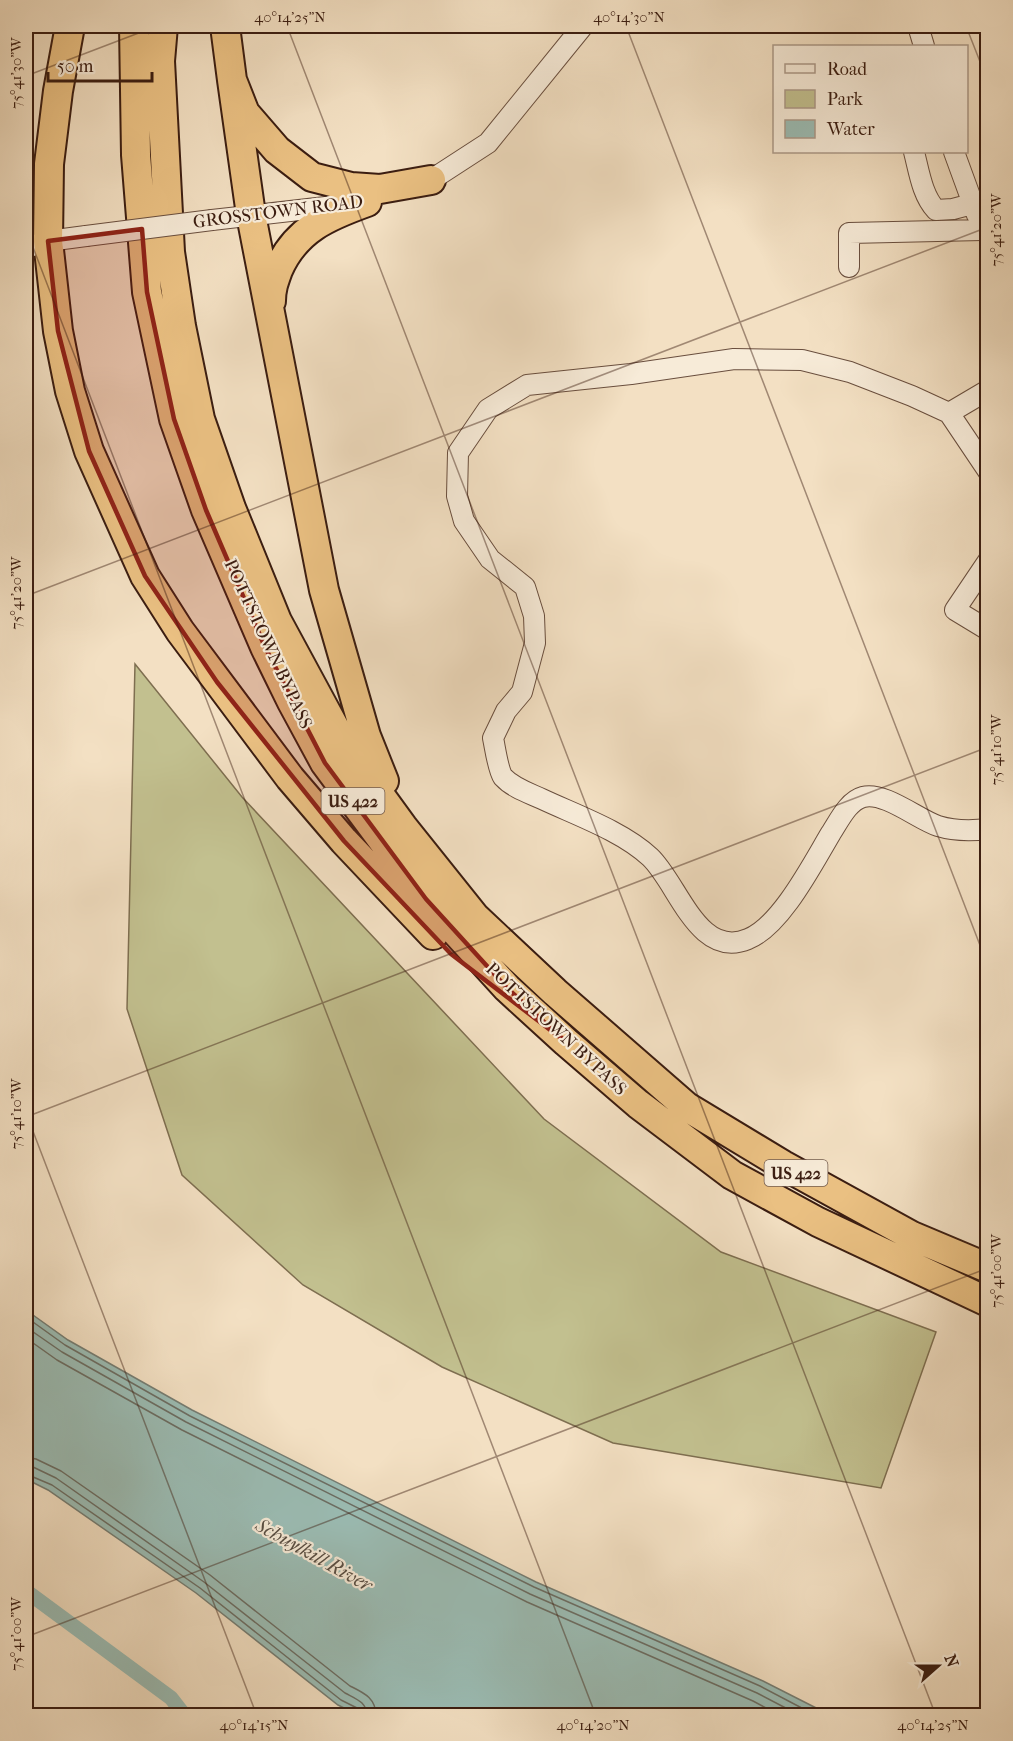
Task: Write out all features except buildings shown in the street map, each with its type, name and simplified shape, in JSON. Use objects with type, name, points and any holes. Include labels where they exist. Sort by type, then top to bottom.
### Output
[{"type":"highway","points":[[70,26],[58,91],[37,245],[70,390],[89,451],[145,576],[180,631],[291,778],[344,841],[451,954],[566,1042]]},
{"type":"highway","name":"POTTSTOWN BYPASS","points":[[134,26],[136,155],[147,291],[174,419],[206,510],[265,647],[326,763],[426,899],[507,988],[638,1104],[732,1175],[818,1222],[987,1302]]},
{"type":"highway","name":"POTTSTOWN BYPASS","points":[[163,26],[161,72],[170,252],[181,326],[200,419],[231,508],[277,621],[337,732],[403,827],[475,917],[555,992],[687,1107],[783,1166],[912,1236],[987,1268]]},
{"type":"highway","points":[[225,26],[251,215],[324,590],[366,736],[403,827]]},
{"type":"highway","points":[[232,80],[245,113],[277,150],[312,177],[351,187],[380,189],[431,180]]},
{"type":"highway","points":[[272,321],[271,287],[285,254],[308,230],[334,214],[367,202]]},
{"type":"street","name":"GROSSTOWN ROAD","points":[[37,245],[86,236],[367,202],[431,180],[488,143],[583,26]]},
{"type":"street","points":[[918,26],[924,45]]},
{"type":"street","points":[[914,153],[930,204],[936,210],[953,209],[972,204]]},
{"type":"street","points":[[849,267],[849,233],[985,236],[954,153]]},
{"type":"street","points":[[987,471],[949,413],[912,396],[850,372],[802,360],[734,359],[631,374],[527,385],[488,409],[458,453],[457,496],[464,521],[490,559],[525,587],[534,616],[535,643],[522,693],[506,711],[493,738],[502,775],[517,788],[619,836],[650,857],[687,911],[700,927],[714,938],[724,944],[736,943],[750,939],[764,929],[789,900],[843,814],[853,803],[863,797],[875,796],[938,826],[967,831],[987,829]]},
{"type":"street","points":[[949,413],[987,390]]},
{"type":"street","points":[[987,561],[955,610],[987,630]]},
{"type":"highlighted area","points":[[142,229],[147,292],[174,419],[206,510],[265,647],[325,763],[426,899],[507,988],[566,1042],[451,954],[344,841],[217,682],[145,576],[89,451],[58,331],[48,241]]},
{"type":"green space","points":[[135,664],[242,797],[544,1119],[721,1252],[936,1332],[881,1488],[613,1443],[442,1367],[303,1285],[182,1175],[127,1009]]},
{"type":"water","name":"Schuylkill River","points":[[26,1310],[68,1340],[192,1410],[536,1582],[763,1681],[830,1715],[358,1715],[338,1705],[196,1593],[48,1490],[26,1479]]},
{"type":"waterway","points":[[26,1591],[171,1698],[185,1716]]}]
